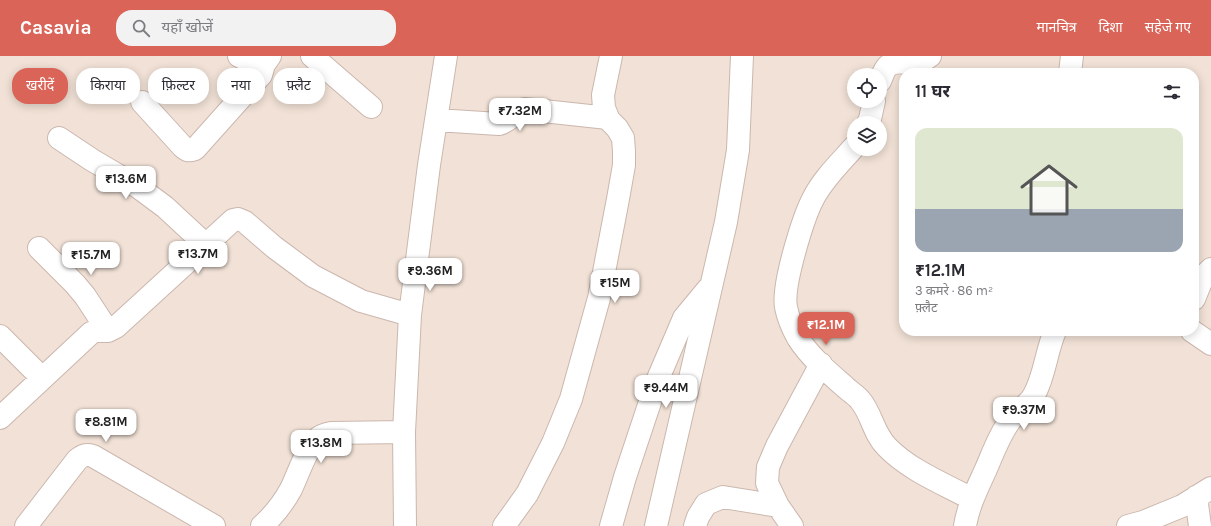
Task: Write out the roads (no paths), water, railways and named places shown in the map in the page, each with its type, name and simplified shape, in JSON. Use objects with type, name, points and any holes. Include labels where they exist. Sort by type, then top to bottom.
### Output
[{"type":"street","points":[[239,56],[259,66],[266,60]]},
{"type":"street","points":[[312,56],[371,107]]},
{"type":"street","points":[[406,526],[404,432],[410,315],[429,165],[446,56]]},
{"type":"street","points":[[504,526],[527,494],[553,443],[571,399],[599,298],[624,165],[623,138],[617,128],[609,120],[604,108],[603,95],[611,56]]},
{"type":"street","points":[[656,526],[726,222],[738,150],[742,56]]},
{"type":"street","points":[[881,68],[899,62],[912,63],[924,60],[930,56]]},
{"type":"street","points":[[1071,68],[1072,56]]},
{"type":"street","points":[[142,102],[183,147],[190,151],[195,149],[261,75],[266,60]]},
{"type":"street","points":[[436,120],[499,124],[505,122],[519,111],[525,109],[608,118]]},
{"type":"street","points":[[59,138],[92,160],[138,187],[164,207],[206,245]]},
{"type":"street","points":[[847,155],[828,176],[814,196],[800,231],[786,291],[786,306],[791,325],[799,339],[812,356],[860,400],[868,412],[878,435],[887,448],[925,475],[972,499]]},
{"type":"street","points":[[0,418],[90,333],[95,331],[108,331],[116,327],[233,220],[241,220],[313,276],[361,301],[410,315]]},
{"type":"street","points":[[39,248],[85,296],[108,331]]},
{"type":"street","points":[[1199,287],[1203,277],[1211,269]]},
{"type":"street","points":[[611,526],[625,477],[657,381],[684,318],[711,286]]},
{"type":"street","points":[[0,336],[42,378]]},
{"type":"street","points":[[965,526],[972,499],[1003,433],[1010,421],[1034,396],[1042,376],[1053,336]]},
{"type":"street","points":[[1199,336],[1211,344]]},
{"type":"street","points":[[792,526],[778,506],[767,483],[768,467],[777,446],[820,364]]},
{"type":"street","points":[[262,526],[276,511],[290,490],[310,447],[321,436],[331,433],[404,432]]},
{"type":"street","points":[[26,526],[77,460],[82,455],[88,454],[214,526]]},
{"type":"street","points":[[1128,526],[1143,522],[1182,506],[1204,493]]},
{"type":"street","points":[[1200,526],[1204,493]]},
{"type":"street","points":[[695,526],[698,517],[706,504],[723,497],[778,506]]}]
